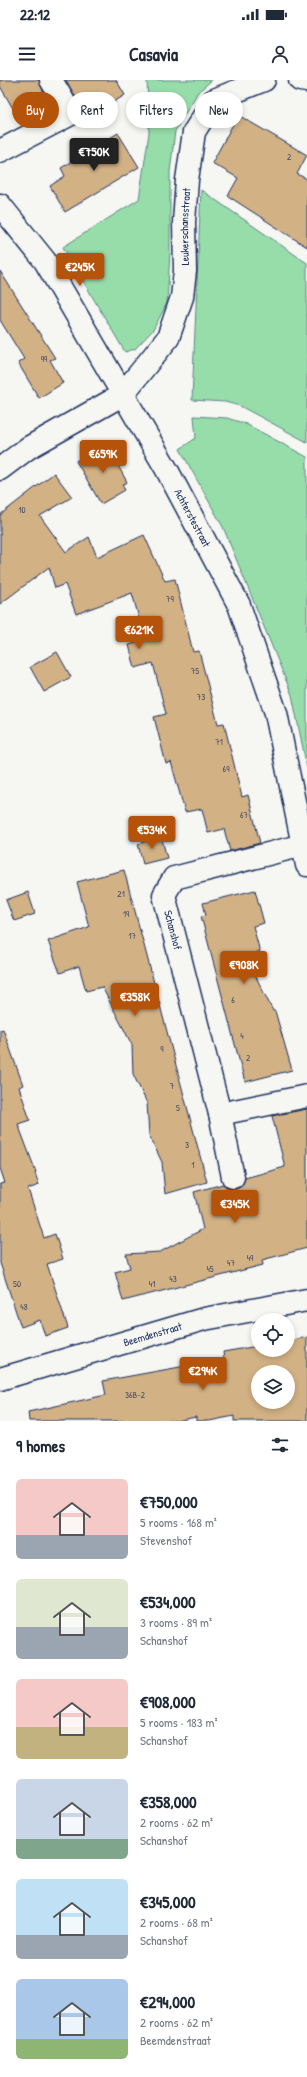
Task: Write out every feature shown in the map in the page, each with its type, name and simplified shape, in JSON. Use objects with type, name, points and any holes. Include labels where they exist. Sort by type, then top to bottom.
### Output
[{"type":"street","points":[[0,151],[71,114],[51,80]]},
{"type":"street","name":"Leukerschansstraat","points":[[122,395],[168,338],[182,297],[185,271],[184,222],[187,180],[194,132],[214,100],[264,80]]},
{"type":"street","points":[[300,80],[307,81]]},
{"type":"street","name":"Achterstestraat","points":[[0,205],[45,261],[167,470],[239,605],[276,713],[305,855]]},
{"type":"street","points":[[0,469],[28,448],[122,395]]},
{"type":"street","name":"Schanshof","points":[[233,1177],[220,1114],[164,895],[174,878],[305,855]]},
{"type":"street","points":[[220,1114],[307,1096]]},
{"type":"street","name":"Beemdenstraat","points":[[0,1379],[204,1319],[307,1300]]},
{"type":"green space","points":[[147,80],[212,80],[198,92],[195,92],[195,97],[187,111],[187,92],[147,92]]},
{"type":"green space","points":[[149,128],[177,128],[175,131],[170,172],[170,253],[167,303],[153,330],[135,349],[125,352],[63,247],[139,199]]},
{"type":"green space","points":[[201,190],[307,263],[307,442],[240,406],[225,402],[192,400]]},
{"type":"green space","points":[[194,416],[227,418],[246,424],[307,457],[307,768],[292,695],[223,527],[180,449],[196,438]]},
{"type":"building","points":[[0,80],[39,80],[44,92],[12,92],[12,107],[0,86]]},
{"type":"building","points":[[66,80],[116,80],[125,95],[118,99],[118,92],[73,92]]},
{"type":"building","points":[[243,118],[307,155],[297,174],[307,179],[307,247],[228,196],[238,178],[212,163],[231,128],[243,128]]},
{"type":"building","points":[[118,133],[139,167],[65,212],[50,186],[65,176],[61,168]]},
{"type":"building","points":[[0,271],[55,358],[50,360],[63,383],[39,398],[18,363],[24,359],[0,320]]},
{"type":"building","points":[[100,447],[109,449],[127,482],[122,485],[125,490],[101,504],[76,461]]},
{"type":"building","points":[[54,473],[72,497],[40,516],[66,552],[89,537],[97,557],[144,535],[165,581],[175,579],[193,652],[199,651],[218,724],[224,723],[242,797],[248,795],[260,843],[230,851],[224,829],[208,833],[202,809],[185,812],[171,762],[166,764],[154,717],[166,714],[153,663],[135,668],[129,645],[145,640],[132,593],[76,614],[65,584],[55,588],[49,567],[0,604],[0,515]]},
{"type":"building","points":[[57,652],[71,677],[44,692],[30,667]]},
{"type":"building","points":[[161,836],[167,858],[143,864],[138,844]]},
{"type":"building","points":[[124,870],[207,1182],[165,1194],[162,1162],[149,1135],[147,1103],[133,1074],[132,1045],[102,987],[86,991],[79,966],[60,973],[48,941],[89,927],[77,882]]},
{"type":"building","points":[[255,890],[264,923],[253,926],[260,952],[257,952],[258,965],[251,967],[273,1011],[275,1011],[292,1070],[245,1082],[201,916],[206,915],[203,903]]},
{"type":"building","points":[[28,892],[35,914],[14,921],[6,900]]},
{"type":"building","points":[[3,1029],[23,1085],[19,1087],[30,1120],[18,1124],[36,1172],[39,1185],[28,1189],[44,1238],[55,1234],[63,1259],[47,1264],[68,1328],[45,1336],[40,1320],[21,1327],[0,1263],[0,1184],[5,1183],[0,1168],[0,1030]]},
{"type":"building","points":[[307,1109],[307,1248],[262,1260],[263,1265],[123,1301],[115,1272],[130,1268],[126,1254],[160,1252],[203,1229],[194,1192],[223,1184],[229,1189],[236,1189],[242,1186],[245,1178],[285,1167],[272,1116]]},
{"type":"building","points":[[307,1337],[307,1421],[234,1421],[234,1416],[209,1421],[196,1421],[196,1417],[176,1421],[29,1421],[28,1412],[106,1395],[103,1381],[224,1359],[223,1352],[251,1347],[251,1357],[295,1357],[295,1340]]}]
